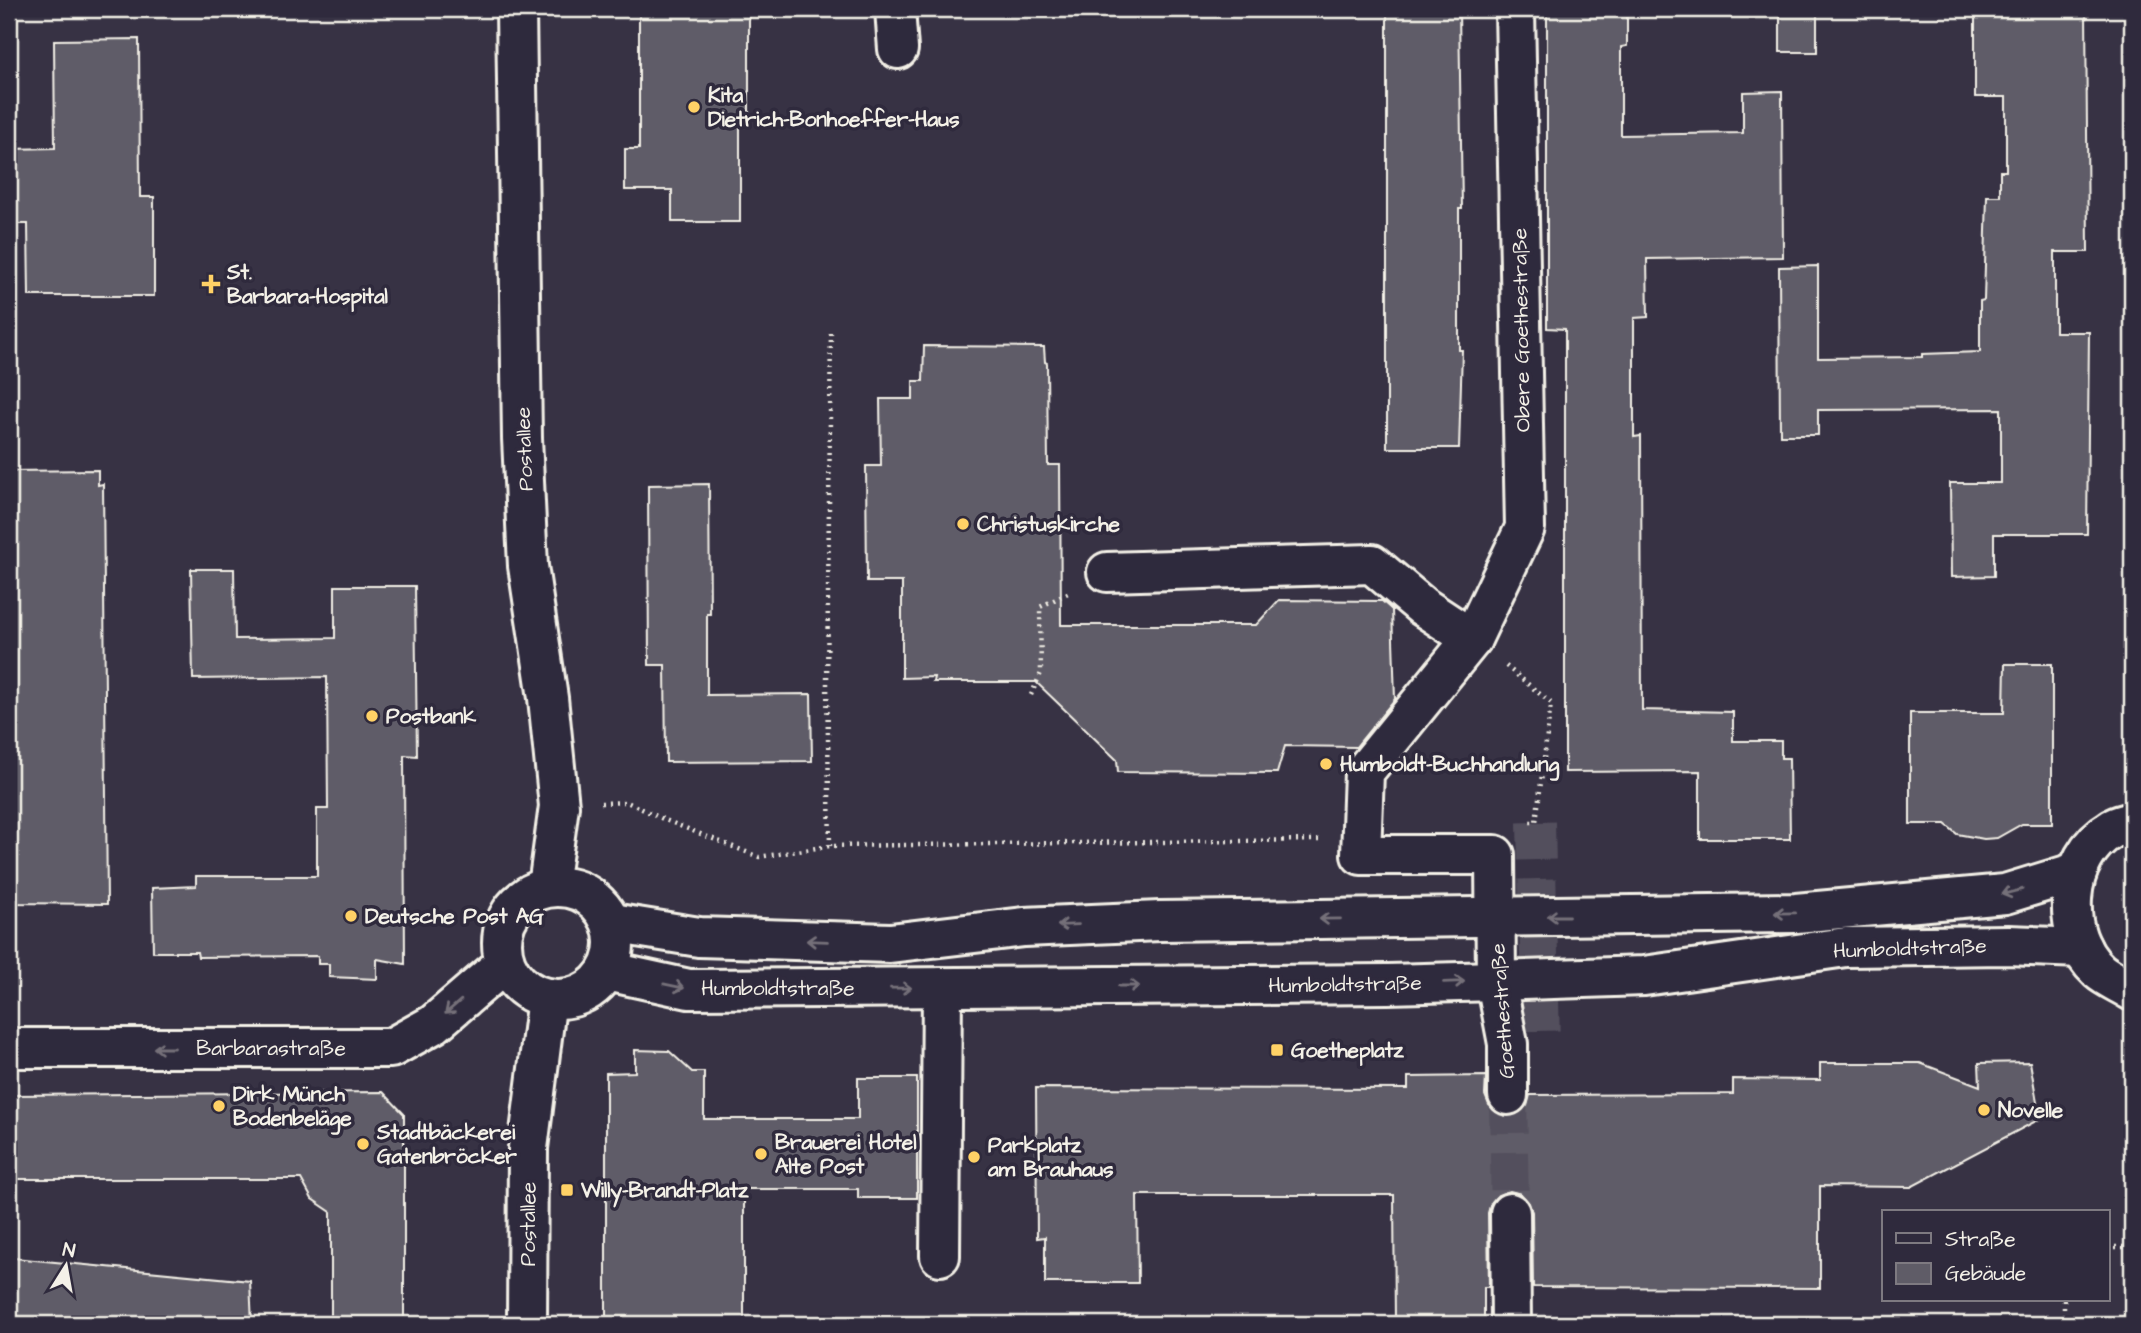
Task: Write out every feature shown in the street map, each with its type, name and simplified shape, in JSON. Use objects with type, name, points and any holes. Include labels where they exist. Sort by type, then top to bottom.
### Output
[{"type":"main road","name":"Postallee","points":[[516,9],[522,438],[528,553],[548,698],[559,806],[548,887]]},
{"type":"main road","points":[[895,9],[898,49]]},
{"type":"main road","name":"Obere Goethestraße","points":[[1472,639],[1525,528],[1515,9]]},
{"type":"main road","points":[[1107,572],[1372,564],[1422,606],[1472,639],[1364,772],[1361,839]]},
{"type":"main road","points":[[2132,822],[2112,829],[2091,847],[2077,872],[2072,894],[2072,920],[2082,948],[2099,971],[2132,990]]},
{"type":"main road","name":"Goethestraße","points":[[1361,839],[1361,855],[1495,855],[1496,981],[1508,1044],[1508,1095]]},
{"type":"main road","name":"Humboldtstraße","points":[[612,923],[699,937],[890,943],[1024,927],[1160,921],[1796,913],[2006,894],[2077,872]]},
{"type":"main road","points":[[548,887],[574,888],[597,901],[612,923],[615,947],[607,971],[592,988],[570,998],[547,998],[522,986],[505,963],[503,930],[513,911],[519,901],[548,887]]},
{"type":"main road","name":"Humboldtstraße","points":[[607,971],[688,989],[1388,984],[1644,976],[1846,947],[2008,945],[2082,948]]},
{"type":"main road","name":"Barbarastraße","points":[[9,1048],[391,1048],[434,1024],[505,963]]},
{"type":"main road","points":[[940,1256],[942,987]]},
{"type":"main road","name":"Postallee","points":[[527,1324],[528,1149],[547,998]]},
{"type":"main road","points":[[1510,1213],[1511,1324]]},
{"type":"path","points":[[830,846],[827,684],[831,329]]},
{"type":"path","points":[[1031,695],[1041,673],[1040,607],[1107,572]]},
{"type":"path","points":[[1472,639],[1551,703],[1536,822]]},
{"type":"path","points":[[559,806],[627,802],[759,857],[830,846],[1361,839]]},
{"type":"path","points":[[2110,1247],[2132,1247]]},
{"type":"path","points":[[2064,1302],[2064,1324]]},
{"type":"building","name":"Kita Dietrich-Bonhoeffer-Haus","points":[[639,9],[749,9],[749,120],[740,120],[740,222],[672,222],[672,190],[625,190],[625,149],[639,149]]},
{"type":"building","points":[[1387,9],[1459,9],[1462,209],[1459,209],[1459,350],[1462,350],[1459,448],[1387,448]]},
{"type":"building","points":[[1547,9],[1627,9],[1627,46],[1621,47],[1621,135],[1743,133],[1743,92],[1782,91],[1783,257],[1647,259],[1648,317],[1634,318],[1634,437],[1641,436],[1642,710],[1733,712],[1733,741],[1781,741],[1781,758],[1789,758],[1790,839],[1700,839],[1700,771],[1565,772],[1565,329],[1547,328]]},
{"type":"building","points":[[1780,9],[1817,9],[1817,52],[1780,52]]},
{"type":"building","points":[[1975,9],[2086,9],[2088,252],[2055,252],[2055,332],[2089,332],[2087,534],[1994,534],[1994,576],[1951,577],[1950,483],[2001,483],[2001,409],[1818,410],[1818,435],[1780,435],[1779,267],[1818,266],[1818,358],[1922,357],[1922,354],[1980,352],[1980,301],[1984,300],[1987,196],[2000,196],[2000,171],[2006,171],[2006,97],[1975,97]]},
{"type":"building","points":[[139,39],[140,197],[154,197],[154,296],[29,296],[28,224],[9,224],[9,149],[55,148],[54,40]]},
{"type":"building","points":[[924,346],[1044,347],[1047,363],[1048,465],[1060,465],[1061,625],[1256,625],[1279,600],[1382,601],[1392,610],[1395,699],[1356,747],[1285,746],[1277,773],[1118,772],[1117,760],[1036,682],[933,682],[934,677],[902,678],[902,582],[867,582],[866,466],[881,466],[880,399],[913,399],[913,381],[923,381]]},
{"type":"building","points":[[98,470],[98,485],[103,484],[107,904],[9,903],[9,471]]},
{"type":"building","points":[[709,484],[710,614],[707,614],[707,695],[811,694],[812,761],[666,762],[665,665],[649,665],[648,485]]},
{"type":"building","points":[[191,569],[234,569],[235,639],[335,638],[335,586],[415,586],[417,756],[404,755],[405,964],[377,959],[377,979],[329,977],[329,964],[318,964],[318,956],[198,957],[197,952],[153,952],[152,888],[196,886],[196,876],[317,876],[317,809],[328,809],[327,677],[193,679]]},
{"type":"building","points":[[2005,664],[2052,664],[2052,824],[2022,824],[1997,838],[1984,839],[1957,834],[1945,824],[1910,824],[1910,713],[2004,713]]},
{"type":"building","name":"Brauerei Hotel Alte Post","points":[[635,1050],[669,1051],[692,1072],[704,1072],[704,1119],[858,1119],[858,1078],[917,1078],[917,1198],[858,1198],[858,1189],[744,1189],[744,1320],[704,1319],[704,1324],[606,1324],[606,1073],[635,1072]]},
{"type":"building","points":[[2030,1062],[2040,1119],[1911,1187],[1820,1186],[1820,1288],[1533,1287],[1532,1212],[1529,1203],[1521,1194],[1510,1191],[1498,1195],[1491,1203],[1488,1213],[1489,1287],[1484,1287],[1484,1324],[1395,1324],[1394,1195],[1137,1195],[1138,1283],[1045,1283],[1045,1237],[1037,1238],[1036,1088],[1408,1089],[1408,1077],[1486,1076],[1485,1095],[1489,1105],[1497,1114],[1509,1117],[1518,1114],[1527,1106],[1530,1095],[1733,1094],[1733,1079],[1820,1080],[1820,1063],[1920,1063],[1980,1086],[1979,1063]]},
{"type":"building","points":[[383,1092],[404,1114],[404,1324],[331,1324],[331,1212],[312,1199],[301,1179],[12,1179],[12,1095]]},
{"type":"building","points":[[14,1258],[250,1281],[252,1324],[15,1324]]},
{"type":"tunnel","points":[[1536,822],[1541,1044]]},
{"type":"tunnel","points":[[1508,1095],[1510,1213]]},
{"type":"place","name":"Kita Dietrich-Bonhoeffer-Haus","points":[[694,107]]},
{"type":"place","name":"St. Barbara-Hospital","points":[[211,284]]},
{"type":"place","name":"Christuskirche","points":[[963,524]]},
{"type":"place","name":"Postbank","points":[[372,716]]},
{"type":"place","name":"Humboldt-Buchhandlung","points":[[1326,764]]},
{"type":"place","name":"Deutsche Post AG","points":[[351,916]]},
{"type":"place","name":"Goetheplatz","points":[[1277,1050]]},
{"type":"place","name":"Dirk Münch Bodenbeläge","points":[[219,1106]]},
{"type":"place","name":"Novelle","points":[[1984,1110]]},
{"type":"place","name":"Stadtbäckerei Gatenbröcker","points":[[363,1144]]},
{"type":"place","name":"Brauerei Hotel Alte Post","points":[[761,1154]]},
{"type":"place","name":"Parkplatz am Brauhaus","points":[[974,1157]]},
{"type":"place","name":"Willy-Brandt-Platz","points":[[567,1190]]}]
